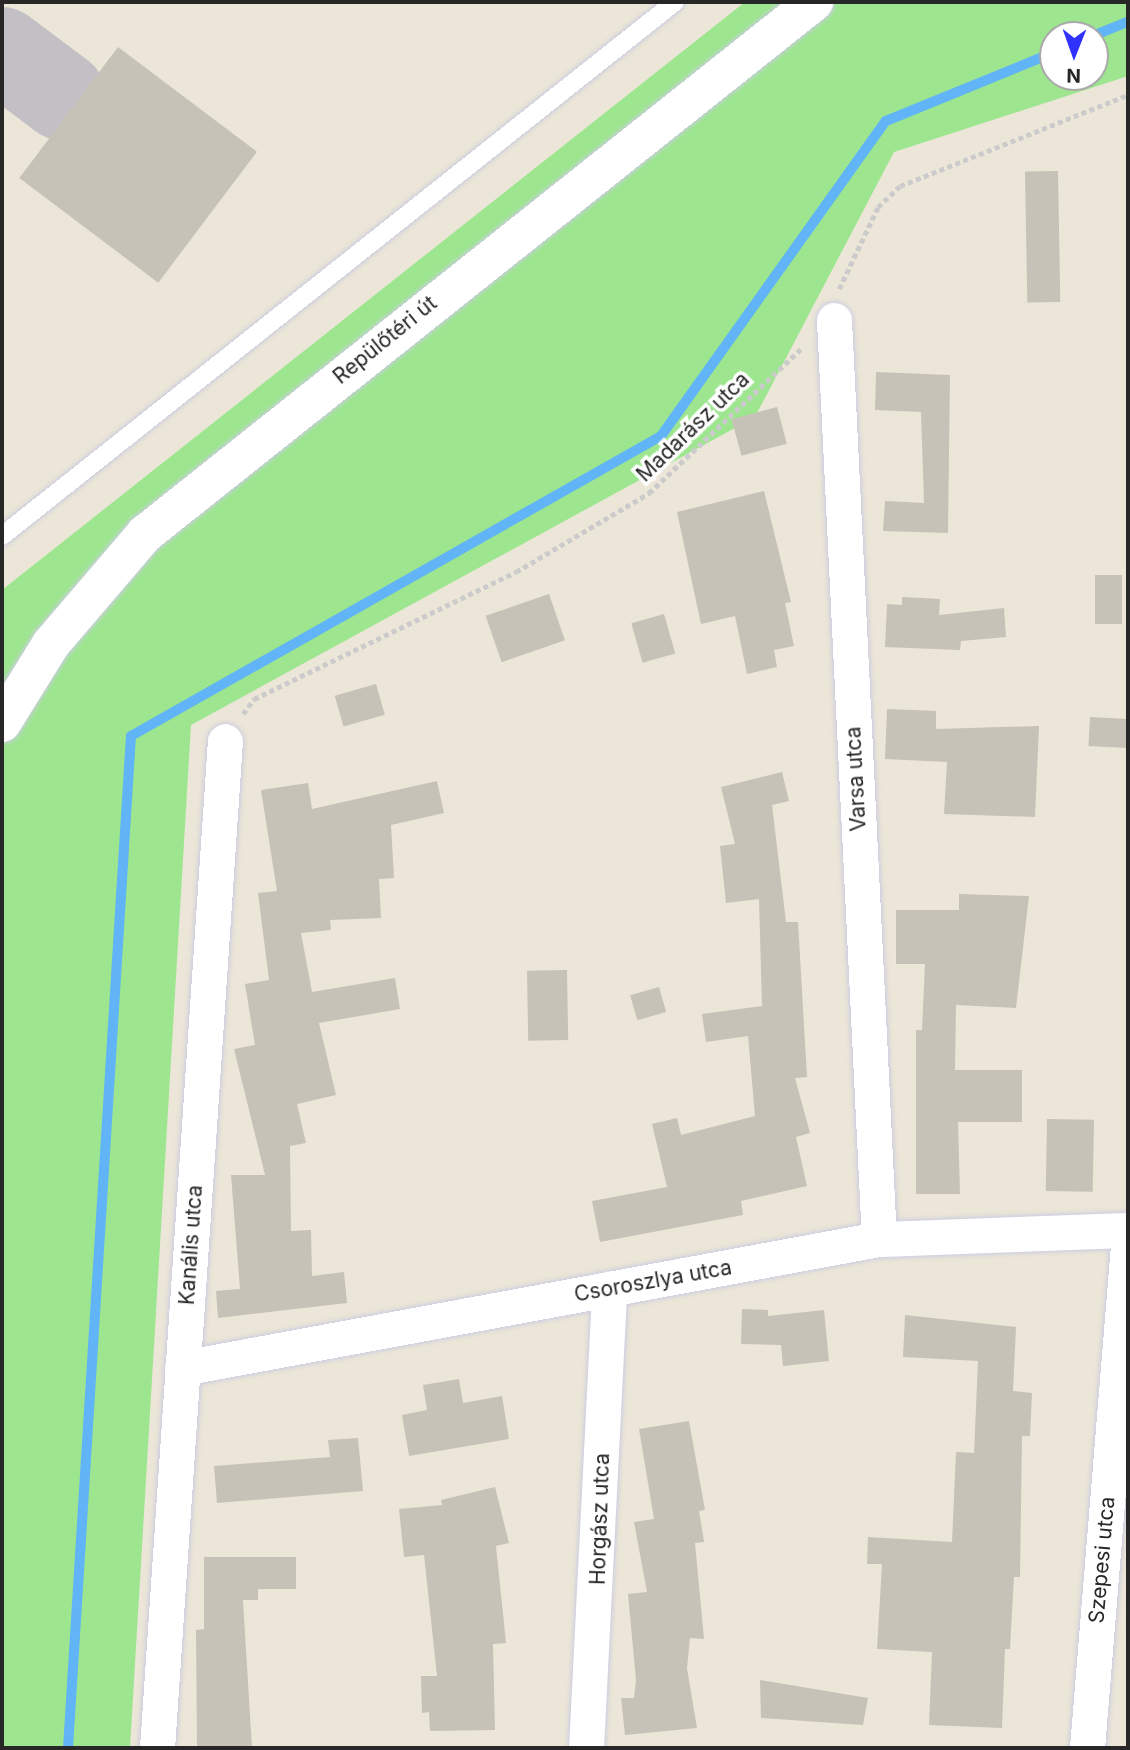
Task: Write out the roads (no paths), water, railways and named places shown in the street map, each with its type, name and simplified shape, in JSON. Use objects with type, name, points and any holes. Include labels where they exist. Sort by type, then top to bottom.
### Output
[{"type":"street","name":"Repülőtéri út","points":[[2,723],[51,644],[145,534],[814,2]]},
{"type":"street","name":"Varsa utca","points":[[834,320],[879,1239]]},
{"type":"street","name":"Kanális utca","points":[[157,1748],[225,741]]},
{"type":"street","name":"Csoroszlya utca","points":[[182,1368],[879,1239],[1128,1230]]},
{"type":"street","name":"Szepesi utca","points":[[1087,1748],[1128,1245]]},
{"type":"street","name":"Horgász utca","points":[[586,1748],[609,1289]]},
{"type":"lane","points":[[2,536],[675,2]]},
{"type":"waterway","points":[[1109,29],[1128,22]]},
{"type":"waterway","points":[[68,1748],[131,736],[661,436],[886,121],[1039,59]]}]
